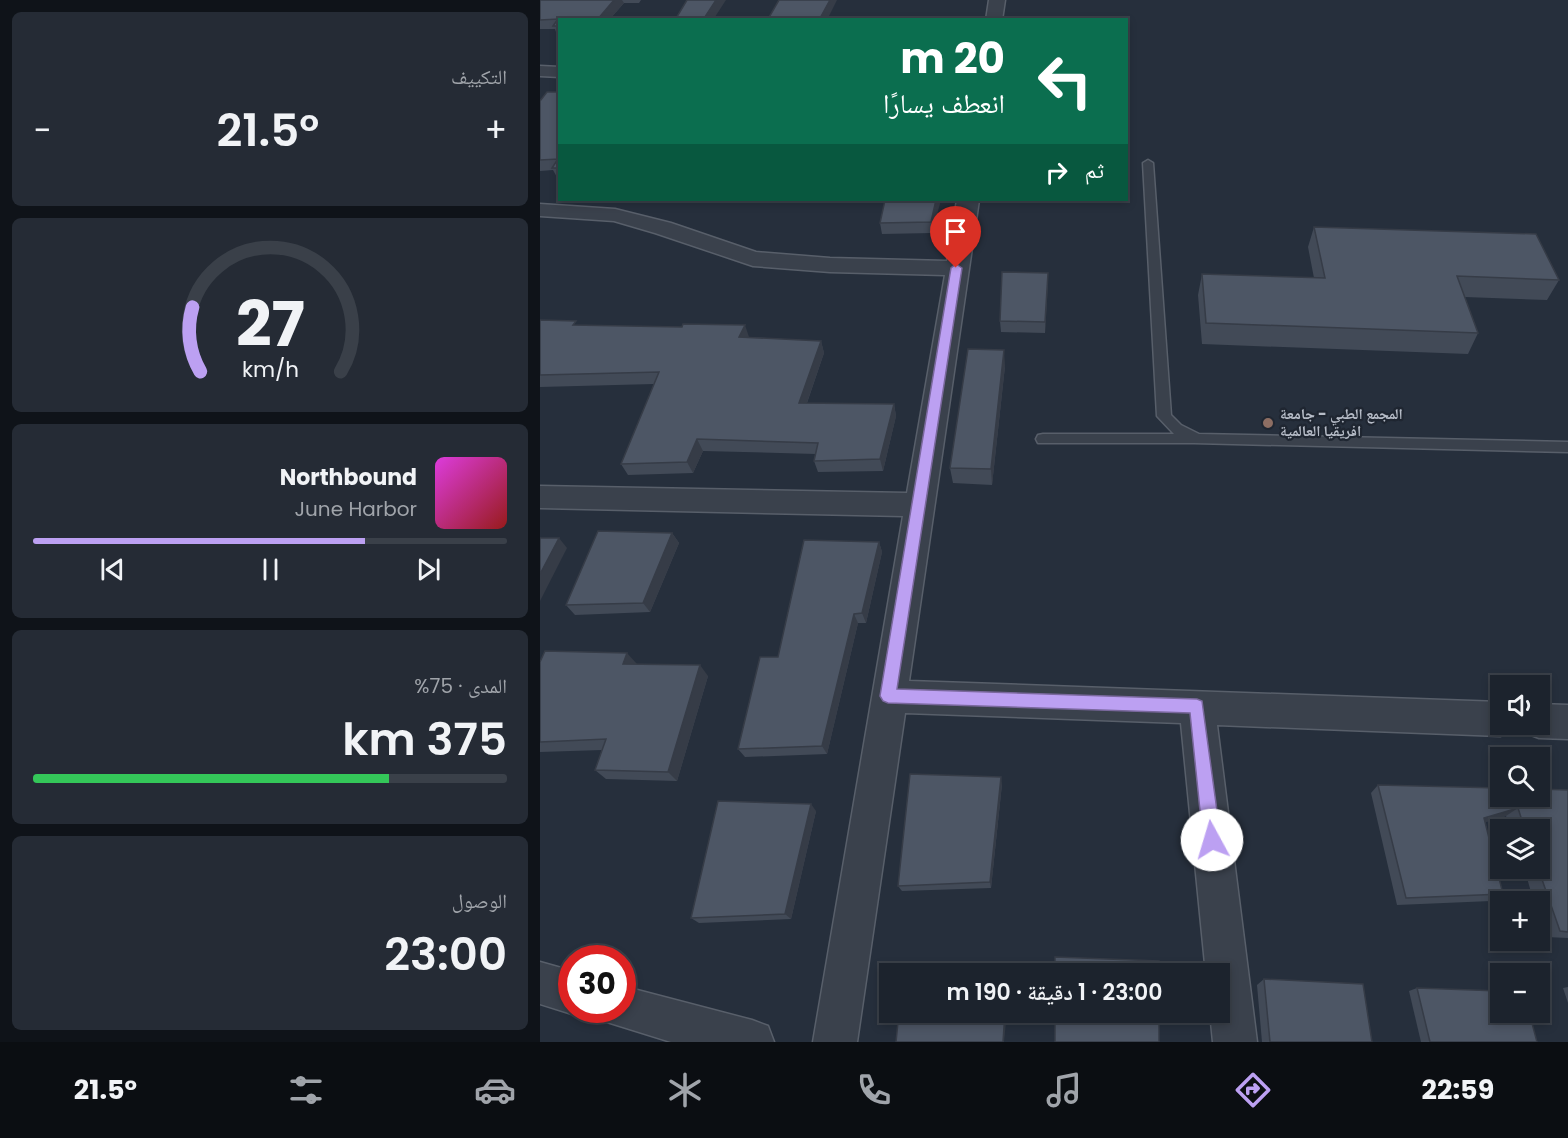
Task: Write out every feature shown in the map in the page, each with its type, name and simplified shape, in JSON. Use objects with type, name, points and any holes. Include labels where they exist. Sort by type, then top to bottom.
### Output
[{"type":"street","points":[[994,18],[997,0]]},
{"type":"street","points":[[540,71],[558,72]]},
{"type":"street","points":[[835,1042],[968,201]]},
{"type":"street","points":[[540,210],[615,215],[663,228],[753,259],[830,265],[956,268]]},
{"type":"street","points":[[540,497],[918,505]]},
{"type":"street","points":[[888,696],[1490,719]]},
{"type":"street","points":[[1197,706],[1235,1042]]},
{"type":"street","points":[[1550,721],[1568,722]]},
{"type":"street","points":[[540,983],[558,989]]},
{"type":"street","points":[[636,1011],[752,1042]]},
{"type":"lane","points":[[1148,163],[1164,416],[1176,429],[1197,439]]},
{"type":"lane","points":[[1043,439],[1197,439],[1568,447]]},
{"type":"building","points":[[540,0],[614,0],[599,18],[540,20]]},
{"type":"building","points":[[687,0],[716,0],[704,18],[676,18]]},
{"type":"building","points":[[779,0],[830,0],[820,18],[769,18]]},
{"type":"building","points":[[547,92],[558,92],[558,159],[540,160],[540,101]]},
{"type":"building","points":[[558,159],[558,168],[552,168]]},
{"type":"building","points":[[885,201],[936,201],[931,222],[880,223]]},
{"type":"building","points":[[1314,227],[1536,234],[1559,280],[1457,276],[1478,333],[1206,323],[1202,274],[1325,278]]},
{"type":"building","points":[[1002,272],[1048,273],[1045,322],[1000,321]]},
{"type":"building","points":[[540,320],[576,321],[573,325],[682,327],[683,324],[745,325],[739,337],[821,341],[799,403],[894,404],[880,459],[814,461],[818,443],[697,439],[687,462],[621,464],[659,372],[540,375]]},
{"type":"building","points":[[968,349],[1004,350],[991,469],[950,468]]},
{"type":"building","points":[[598,531],[672,533],[643,603],[566,605]]},
{"type":"building","points":[[540,538],[559,538],[540,574]]},
{"type":"building","points":[[804,540],[879,542],[862,613],[854,614],[822,746],[738,749],[760,657],[778,657]]},
{"type":"building","points":[[545,651],[627,653],[623,664],[700,665],[668,772],[595,770],[606,739],[540,742],[540,662]]},
{"type":"building","points":[[910,774],[1001,777],[990,882],[898,886]]},
{"type":"building","points":[[1378,785],[1490,788],[1490,807],[1550,807],[1550,789],[1568,790],[1568,932],[1560,931],[1550,902],[1550,891],[1546,891],[1542,879],[1550,879],[1550,819],[1522,819],[1518,808],[1484,818],[1490,842],[1490,879],[1499,879],[1502,891],[1490,891],[1490,895],[1406,898]]},
{"type":"building","points":[[718,801],[811,804],[785,914],[691,918]]},
{"type":"building","points":[[1055,957],[1159,961],[1159,963],[1055,963]]},
{"type":"building","points":[[1264,979],[1363,984],[1372,1042],[1270,1042]]},
{"type":"building","points":[[1417,988],[1490,991],[1490,1023],[1532,1023],[1537,1042],[1430,1042]]},
{"type":"building","points":[[898,1023],[1004,1023],[1003,1042],[896,1042]]},
{"type":"building","points":[[1055,1023],[1159,1023],[1159,1042],[1055,1042]]},
{"type":"place","name":"المجمع الطبي - جامعة افريقيا العالمية","points":[[1268,423]]},
{"type":"route","points":[[956,268],[888,696],[1197,706],[1212,840]]}]
